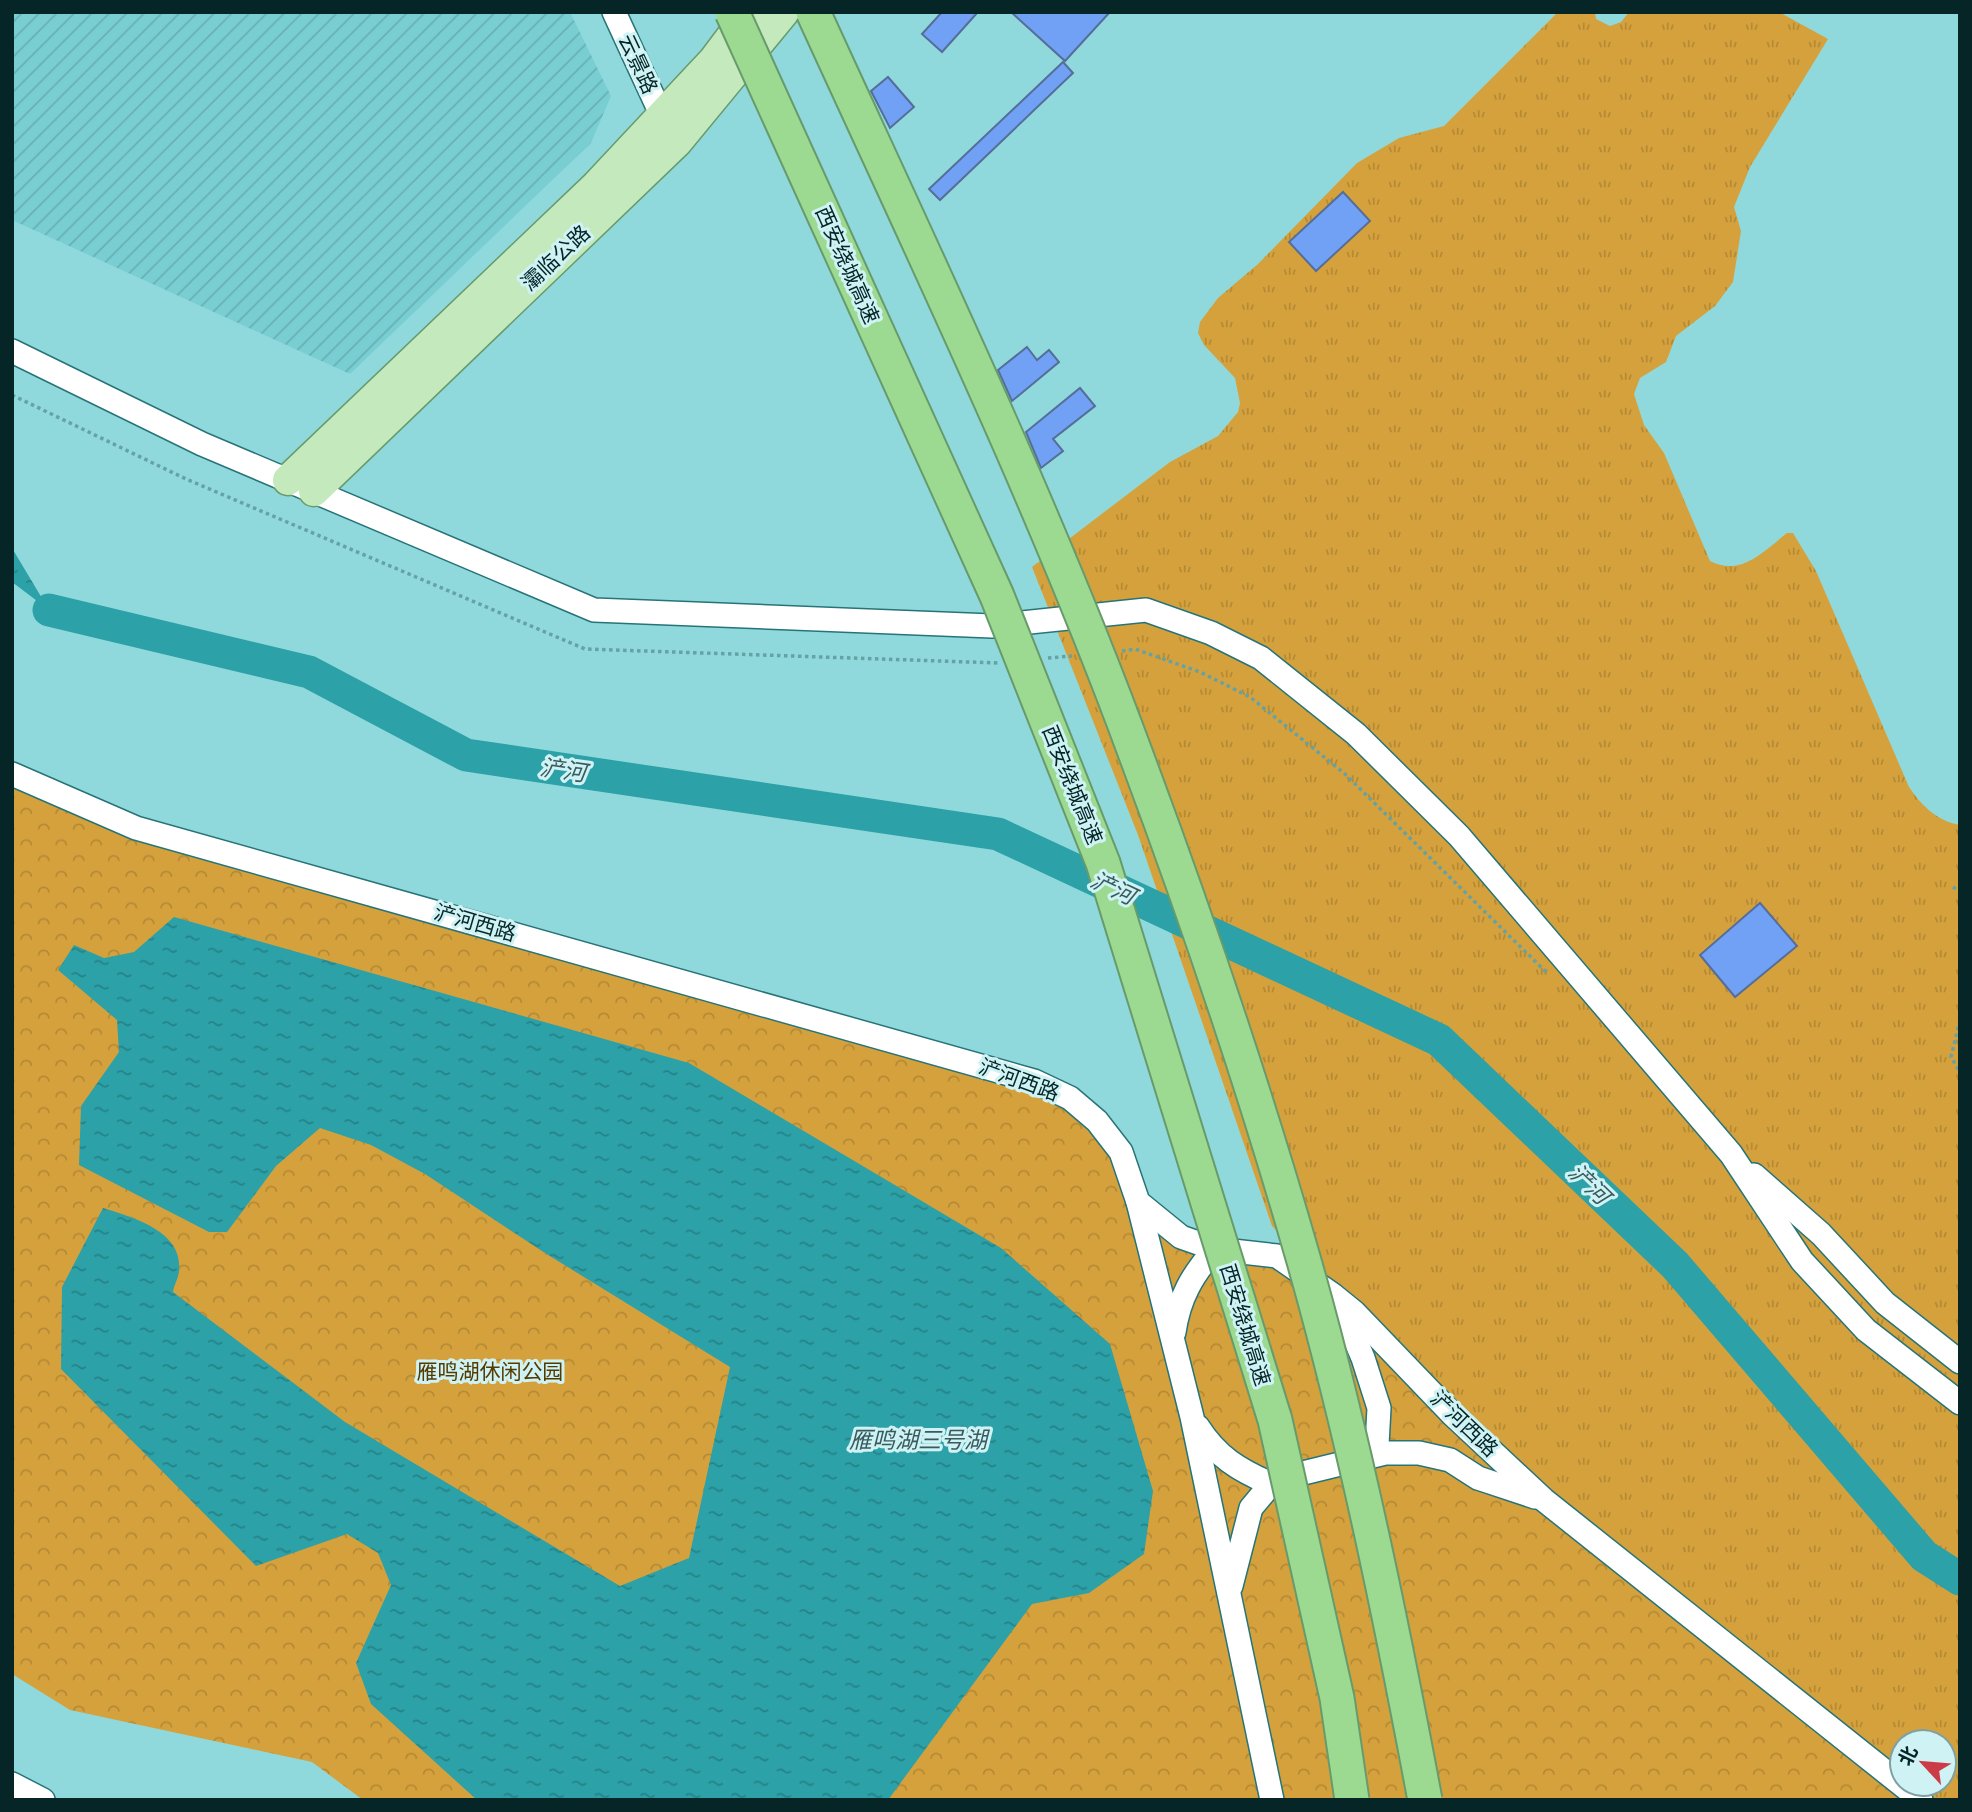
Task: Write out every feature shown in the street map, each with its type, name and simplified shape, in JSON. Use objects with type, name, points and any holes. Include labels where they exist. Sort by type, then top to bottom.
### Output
[{"type":"highway","name":"西安绕城高速","points":[[732,12],[997,596],[1102,863],[1275,1420],[1336,1698],[1352,1800]]},
{"type":"highway","points":[[813,12],[1061,568],[1135,752],[1225,1006],[1305,1266],[1374,1541],[1426,1800]]},
{"type":"main road","name":"灞临公路","points":[[301,486],[596,186],[714,60],[750,12]]},
{"type":"main road","name":"灞临公路","points":[[301,486],[677,142],[784,12]]},
{"type":"street","name":"云景路","points":[[614,12],[662,116]]},
{"type":"street","points":[[12,351],[202,444],[594,610],[992,626],[1146,610],[1211,633],[1261,658],[1356,734],[1460,836],[1731,1154],[1802,1261],[1866,1330],[1960,1403]]},
{"type":"street","name":"浐河西路","points":[[12,774],[135,828],[1034,1081],[1070,1098],[1097,1121],[1121,1152],[1138,1202],[1181,1237],[1215,1250],[1277,1256],[1334,1295],[1354,1312],[1452,1414],[1544,1500],[1921,1800]]},
{"type":"street","points":[[1731,1154],[1821,1234],[1885,1303],[1960,1362]]},
{"type":"street","points":[[1138,1202],[1192,1417],[1272,1800]]},
{"type":"street","points":[[1173,1340],[1179,1301],[1198,1268],[1215,1250]]},
{"type":"street","points":[[1334,1295],[1350,1321],[1379,1408],[1377,1445],[1365,1458]]},
{"type":"street","points":[[1192,1417],[1210,1446],[1234,1468],[1270,1484]]},
{"type":"street","points":[[1229,1592],[1251,1508],[1270,1484],[1385,1453],[1419,1453],[1450,1460],[1478,1478],[1544,1500]]},
{"type":"street","points":[[12,1784],[43,1800]]},
{"type":"path","points":[[1109,652],[1135,649],[1200,672],[1250,697],[1345,774],[1556,981]]},
{"type":"path","points":[[1043,659],[1082,655]]},
{"type":"path","points":[[990,664],[1003,663]]},
{"type":"path","points":[[1953,887],[1960,892]]},
{"type":"path","points":[[1960,1020],[1951,1057],[1960,1072]]},
{"type":"shaded area","points":[[12,12],[570,12],[611,96],[591,143],[350,374],[12,220]]},
{"type":"green space","points":[[1558,12],[1595,12],[1596,19],[1610,26],[1621,22],[1629,12],[1779,12],[1828,39],[1750,167],[1734,207],[1741,231],[1733,282],[1715,306],[1676,336],[1666,362],[1640,378],[1634,394],[1644,425],[1664,453],[1710,561],[1721,565],[1742,564],[1761,554],[1787,533],[1793,533],[1816,571],[1909,787],[1931,812],[1960,825],[1960,1800],[1920,1798],[1958,1798],[1958,1728],[1888,1728],[1888,1771],[1689,1604],[1548,1492],[1358,1313],[1272,1226],[1138,835],[1032,567],[1170,462],[1218,436],[1238,412],[1240,403],[1235,378],[1204,345],[1198,333],[1200,322],[1218,298],[1258,264],[1357,163],[1399,138],[1444,126]]},
{"type":"green space","name":"雁鸣湖休闲公园","points":[[12,774],[136,828],[1034,1081],[1097,1121],[1138,1202],[1181,1237],[1277,1256],[1452,1414],[1888,1768],[1888,1798],[1928,1800],[363,1800],[312,1762],[70,1710],[12,1674]]},
{"type":"water","points":[[12,548],[49,610],[12,582]]},
{"type":"water","name":"雁鸣湖三号湖","points":[[174,917],[689,1063],[1001,1248],[1110,1344],[1153,1491],[1144,1554],[1089,1593],[1032,1604],[888,1800],[477,1800],[371,1704],[356,1663],[391,1585],[378,1553],[347,1534],[256,1566],[61,1369],[62,1287],[103,1208],[141,1221],[164,1236],[173,1245],[178,1257],[179,1273],[173,1292],[345,1422],[620,1586],[689,1558],[730,1367],[545,1253],[425,1174],[371,1145],[320,1128],[276,1166],[227,1232],[209,1232],[79,1165],[81,1106],[119,1052],[117,1020],[58,970],[74,945],[104,958],[134,952]]},
{"type":"building","points":[[942,12],[978,12],[942,52],[922,34]]},
{"type":"building","points":[[1011,12],[1110,12],[1065,61]]},
{"type":"building","points":[[1063,62],[1073,73],[940,200],[929,189]]},
{"type":"building","points":[[888,77],[914,107],[890,128],[871,91]]},
{"type":"building","points":[[1343,192],[1370,221],[1316,271],[1289,242]]},
{"type":"building","points":[[1027,347],[1037,360],[1049,350],[1059,362],[1012,401],[998,370]]},
{"type":"building","points":[[1080,388],[1095,406],[1053,439],[1063,451],[1041,468],[1026,432]]},
{"type":"building","points":[[1760,903],[1797,946],[1735,997],[1700,955]]},
{"type":"waterway","name":"浐河","points":[[49,610],[309,672],[466,755],[998,834],[1439,1040],[1675,1265],[1924,1556],[1960,1579]]}]
